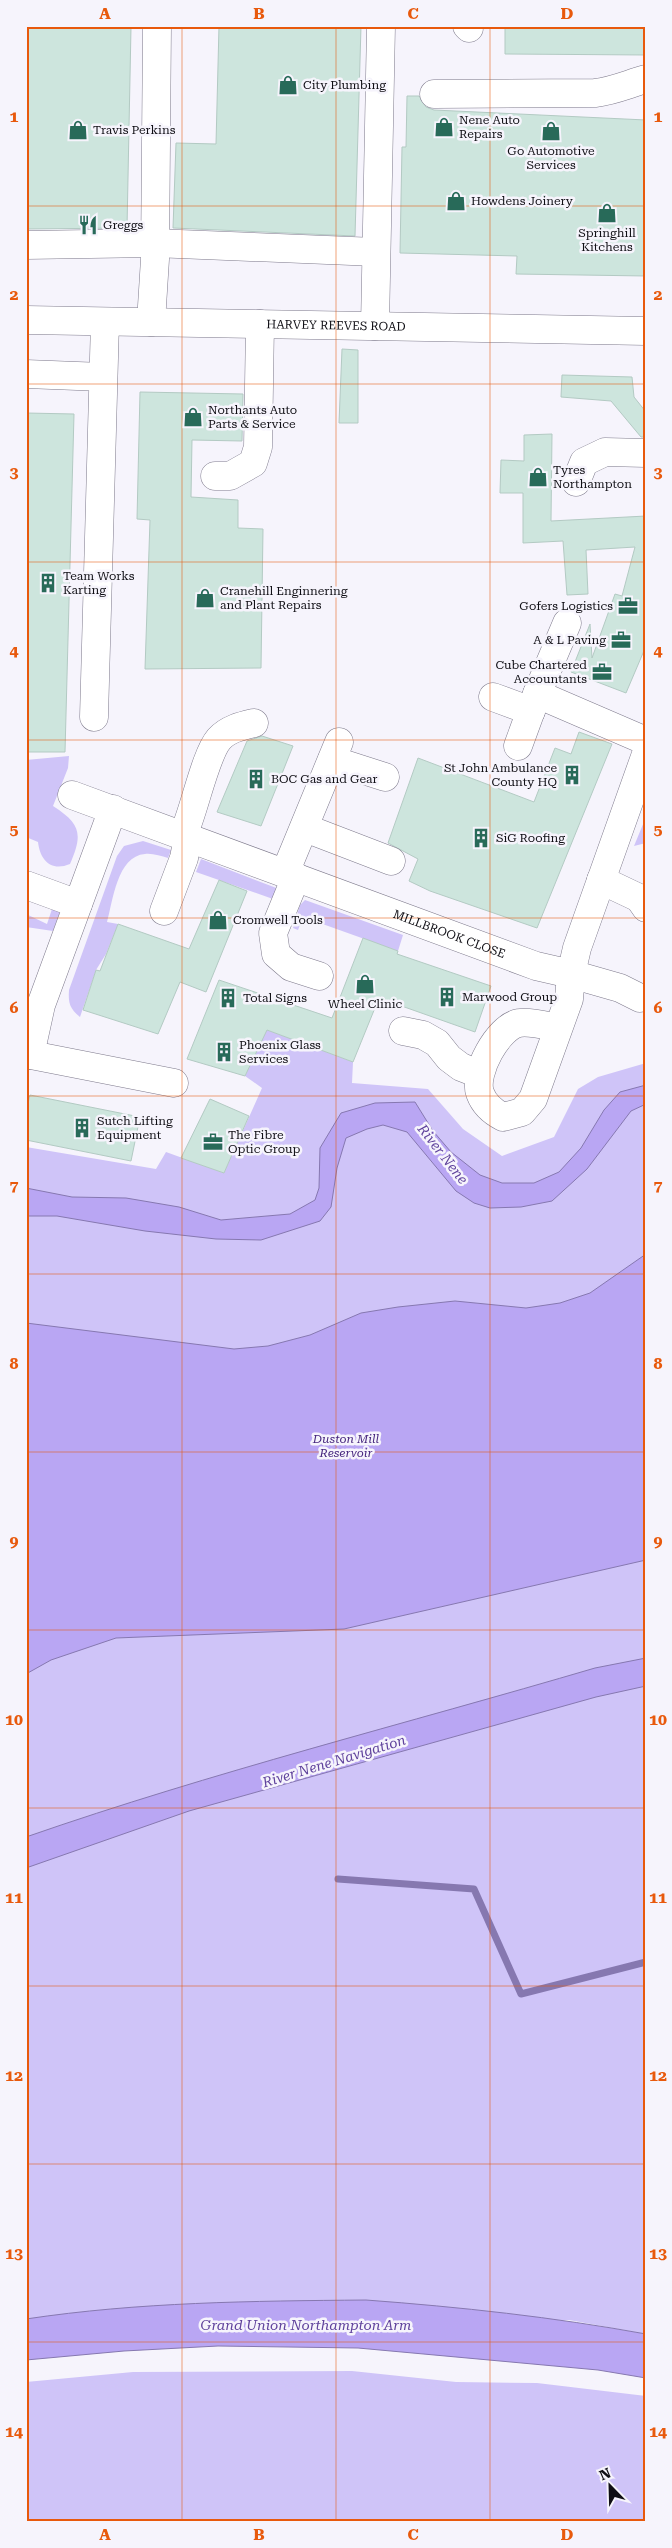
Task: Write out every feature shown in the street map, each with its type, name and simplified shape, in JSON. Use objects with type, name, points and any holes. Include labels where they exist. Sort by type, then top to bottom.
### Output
[{"type":"street","points":[[151,322],[157,26]]},
{"type":"street","points":[[375,326],[381,26]]},
{"type":"street","points":[[434,94],[594,93],[614,91],[622,86],[646,79]]},
{"type":"street","points":[[26,245],[154,243],[376,252]]},
{"type":"street","name":"HARVEY REEVES ROAD","points":[[26,320],[646,331]]},
{"type":"street","points":[[94,717],[104,322]]},
{"type":"street","points":[[215,476],[230,476],[253,463],[256,455],[258,447],[260,324]]},
{"type":"street","points":[[26,374],[103,377]]},
{"type":"street","points":[[576,482],[584,462],[605,452],[646,453]]},
{"type":"street","points":[[518,746],[567,622]]},
{"type":"street","points":[[493,697],[534,703],[646,741]]},
{"type":"street","points":[[164,911],[184,858],[186,836],[211,754],[218,740],[228,731],[254,723]]},
{"type":"street","points":[[319,976],[291,967],[276,954],[273,933],[305,828],[335,751],[386,777]]},
{"type":"street","points":[[558,1028],[519,1023],[503,1033],[491,1048],[479,1074],[480,1092],[492,1112],[504,1117],[522,1112],[533,1098],[558,1028],[568,999],[570,974],[577,948],[601,880],[639,792],[646,754]]},
{"type":"street","name":"MILLBROOK CLOSE","points":[[72,795],[536,966],[620,988],[640,998]]},
{"type":"street","points":[[113,809],[41,1005],[28,1054],[174,1084]]},
{"type":"street","points":[[305,828],[391,861]]},
{"type":"street","points":[[601,880],[639,898],[646,908]]},
{"type":"street","points":[[26,884],[78,904]]},
{"type":"street","points":[[403,1031],[423,1035],[437,1043],[449,1058],[461,1067],[479,1074]]},
{"type":"green space","points":[[69,756],[68,768],[53,806],[74,824],[78,837],[70,864],[57,866],[48,863],[44,859],[38,842],[26,837],[28,805],[26,805],[26,760]]},
{"type":"green space","points":[[646,817],[646,843],[634,846]]},
{"type":"green space","points":[[143,841],[171,850],[168,858],[151,854],[136,857],[122,871],[114,892],[107,922],[118,924],[106,954],[96,970],[80,1017],[70,1005],[69,990],[117,856],[124,846]]},
{"type":"green space","points":[[201,859],[279,889],[273,899],[196,872]]},
{"type":"green space","points":[[305,900],[403,935],[398,951],[303,917],[298,930],[293,928],[300,905]]},
{"type":"green space","points":[[52,909],[60,912],[53,931],[26,927],[26,914],[47,924]]},
{"type":"green space","points":[[209,1008],[353,1062],[352,1083],[428,1089],[463,1129],[502,1156],[554,1137],[578,1089],[598,1077],[646,1063],[646,2334],[569,2320],[26,2340],[26,1147],[156,1169],[166,1152],[224,1173],[262,1088],[245,1076],[260,1044]]},
{"type":"green space","points":[[352,2371],[456,2382],[537,2383],[646,2396],[646,2522],[26,2522],[26,2382],[133,2372]]},
{"type":"water","name":"River Nene","points":[[646,1085],[646,1104],[631,1111],[587,1169],[552,1201],[521,1207],[490,1208],[474,1203],[456,1191],[407,1132],[383,1125],[367,1129],[346,1138],[337,1168],[331,1207],[320,1221],[261,1240],[216,1239],[145,1231],[57,1216],[26,1216],[26,1188],[72,1197],[126,1198],[179,1207],[221,1220],[290,1214],[315,1200],[319,1188],[320,1148],[341,1113],[375,1103],[415,1102],[433,1131],[451,1152],[480,1175],[502,1183],[534,1183],[559,1172],[581,1148],[604,1110],[620,1092]]},
{"type":"water","name":"Duston Mill Reservoir","points":[[646,1254],[646,1560],[344,1629],[116,1638],[51,1660],[26,1674],[26,1323],[234,1349],[268,1346],[310,1335],[361,1313],[398,1307],[455,1301],[526,1308],[560,1303],[590,1293]]},
{"type":"water","name":"River Nene Navigation","points":[[646,1658],[646,1686],[596,1697],[189,1811],[26,1868],[26,1837],[96,1813],[309,1749],[595,1668]]},
{"type":"water","name":"Grand Union Northampton Arm","points":[[366,2300],[506,2313],[646,2334],[646,2378],[598,2370],[358,2348],[218,2346],[124,2351],[26,2360],[26,2319],[68,2313],[196,2303]]},
{"type":"building","name":"Travis Perkins","points":[[26,26],[131,27],[127,228],[26,229]]},
{"type":"building","name":"City Plumbing","points":[[219,26],[361,26],[355,236],[173,228],[176,143],[216,144]]},
{"type":"building","points":[[505,26],[646,26],[646,55],[505,54]]},
{"type":"building","points":[[407,96],[419,96],[426,107],[434,110],[646,120],[646,276],[516,274],[517,256],[400,253],[402,147],[406,147]]},
{"type":"building","points":[[342,349],[358,350],[358,423],[339,423]]},
{"type":"building","name":"Tyres Northampton","points":[[562,375],[632,377],[634,397],[646,412],[646,437],[641,437],[611,401],[561,397]]},
{"type":"building","points":[[140,392],[243,394],[242,441],[192,440],[191,497],[238,500],[238,528],[263,529],[261,668],[145,669],[150,520],[137,519]]},
{"type":"building","name":"Team Works Karting","points":[[26,413],[74,414],[65,752],[26,752]]},
{"type":"building","points":[[552,434],[551,521],[646,516],[646,646],[626,693],[571,672],[590,624],[592,658],[615,594],[622,596],[635,547],[586,550],[588,594],[567,595],[563,541],[523,543],[523,493],[500,493],[501,460],[524,461],[524,435]]},
{"type":"building","name":"SiG Roofing","points":[[579,732],[612,744],[537,928],[430,891],[409,881],[418,859],[388,843],[418,758],[534,802],[555,748],[571,754]]},
{"type":"building","name":"BOC Gas and Gear","points":[[262,736],[293,746],[261,826],[217,812],[247,741]]},
{"type":"building","points":[[219,880],[247,891],[206,992],[180,982],[158,1034],[83,1010],[96,970],[100,971],[118,924],[189,949]]},
{"type":"building","points":[[363,938],[398,951],[397,954],[491,986],[475,1032],[379,998],[353,1062],[267,1030],[245,1076],[187,1059],[219,980],[332,1018]]},
{"type":"building","name":"Sutch Lifting Equipment","points":[[30,1095],[140,1117],[131,1161],[26,1140],[26,1111]]},
{"type":"building","name":"The Fibre Optic Group","points":[[210,1099],[249,1116],[224,1173],[181,1158]]},
{"type":"waterway","points":[[338,1879],[474,1889],[521,1994],[646,1962]]},
{"type":"place","name":"City Plumbing","points":[[288,85]]},
{"type":"place","name":"Nene Auto Repairs","points":[[444,127]]},
{"type":"place","name":"Travis Perkins","points":[[78,130]]},
{"type":"place","name":"Go Automotive Services","points":[[551,131]]},
{"type":"place","name":"Howdens Joinery","points":[[456,201]]},
{"type":"place","name":"Springhill Kitchens","points":[[607,213]]},
{"type":"place","name":"Greggs","points":[[88,225]]},
{"type":"place","name":"Northants Auto Parts & Service","points":[[193,417]]},
{"type":"place","name":"Tyres Northampton","points":[[538,477]]},
{"type":"place","name":"Team Works Karting","points":[[48,583]]},
{"type":"place","name":"Cranehill Enginnering and Plant Repairs","points":[[205,598]]},
{"type":"place","name":"Gofers Logistics","points":[[628,606]]},
{"type":"place","name":"A & L Paving","points":[[621,640]]},
{"type":"place","name":"Cube Chartered Accountants","points":[[602,672]]},
{"type":"place","name":"St John Ambulance County HQ","points":[[572,775]]},
{"type":"place","name":"BOC Gas and Gear","points":[[256,779]]},
{"type":"place","name":"SiG Roofing","points":[[481,838]]},
{"type":"place","name":"Cromwell Tools","points":[[218,920]]},
{"type":"place","name":"Wheel Clinic","points":[[365,984]]},
{"type":"place","name":"Marwood Group","points":[[447,997]]},
{"type":"place","name":"Total Signs","points":[[228,998]]},
{"type":"place","name":"Phoenix Glass Services","points":[[224,1052]]},
{"type":"place","name":"Sutch Lifting Equipment","points":[[82,1128]]},
{"type":"place","name":"The Fibre Optic Group","points":[[213,1142]]}]
